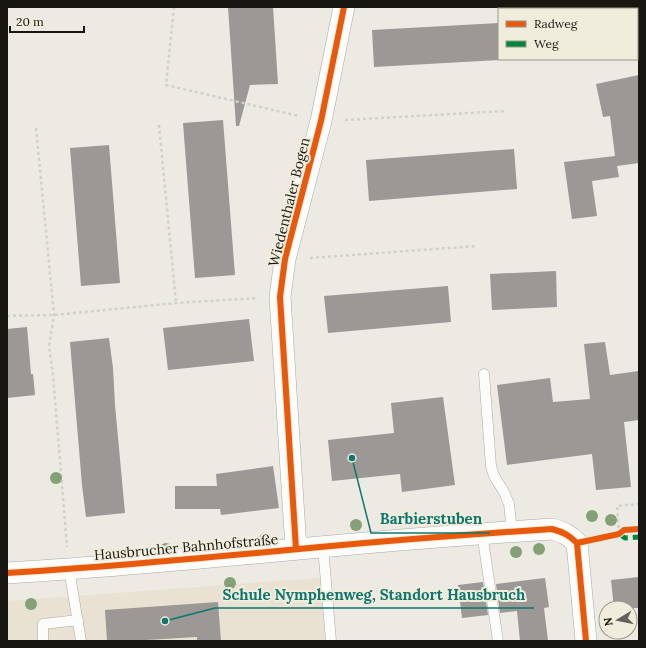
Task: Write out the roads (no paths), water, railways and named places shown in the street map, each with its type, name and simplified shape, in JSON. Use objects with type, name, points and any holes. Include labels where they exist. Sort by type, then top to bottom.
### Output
[{"type":"street","name":"Wiedenthaler Bogen","points":[[296,549],[280,297],[285,259],[321,121],[344,7]]},
{"type":"street","name":"Hausbrucher Bahnhofstraße","points":[[7,572],[69,569],[552,528],[563,532],[577,543],[586,641]]},
{"type":"lane","points":[[484,374],[492,466],[494,476],[510,504],[512,531]]},
{"type":"lane","points":[[482,533],[498,641]]},
{"type":"lane","points":[[322,547],[331,641]]},
{"type":"lane","points":[[69,569],[81,641]]},
{"type":"lane","points":[[43,641],[42,624],[78,620]]},
{"type":"place","name":"Barbierstuben","points":[[352,458]]},
{"type":"place","name":"Schule Nymphenweg, Standort Hausbruch","points":[[165,621]]}]
